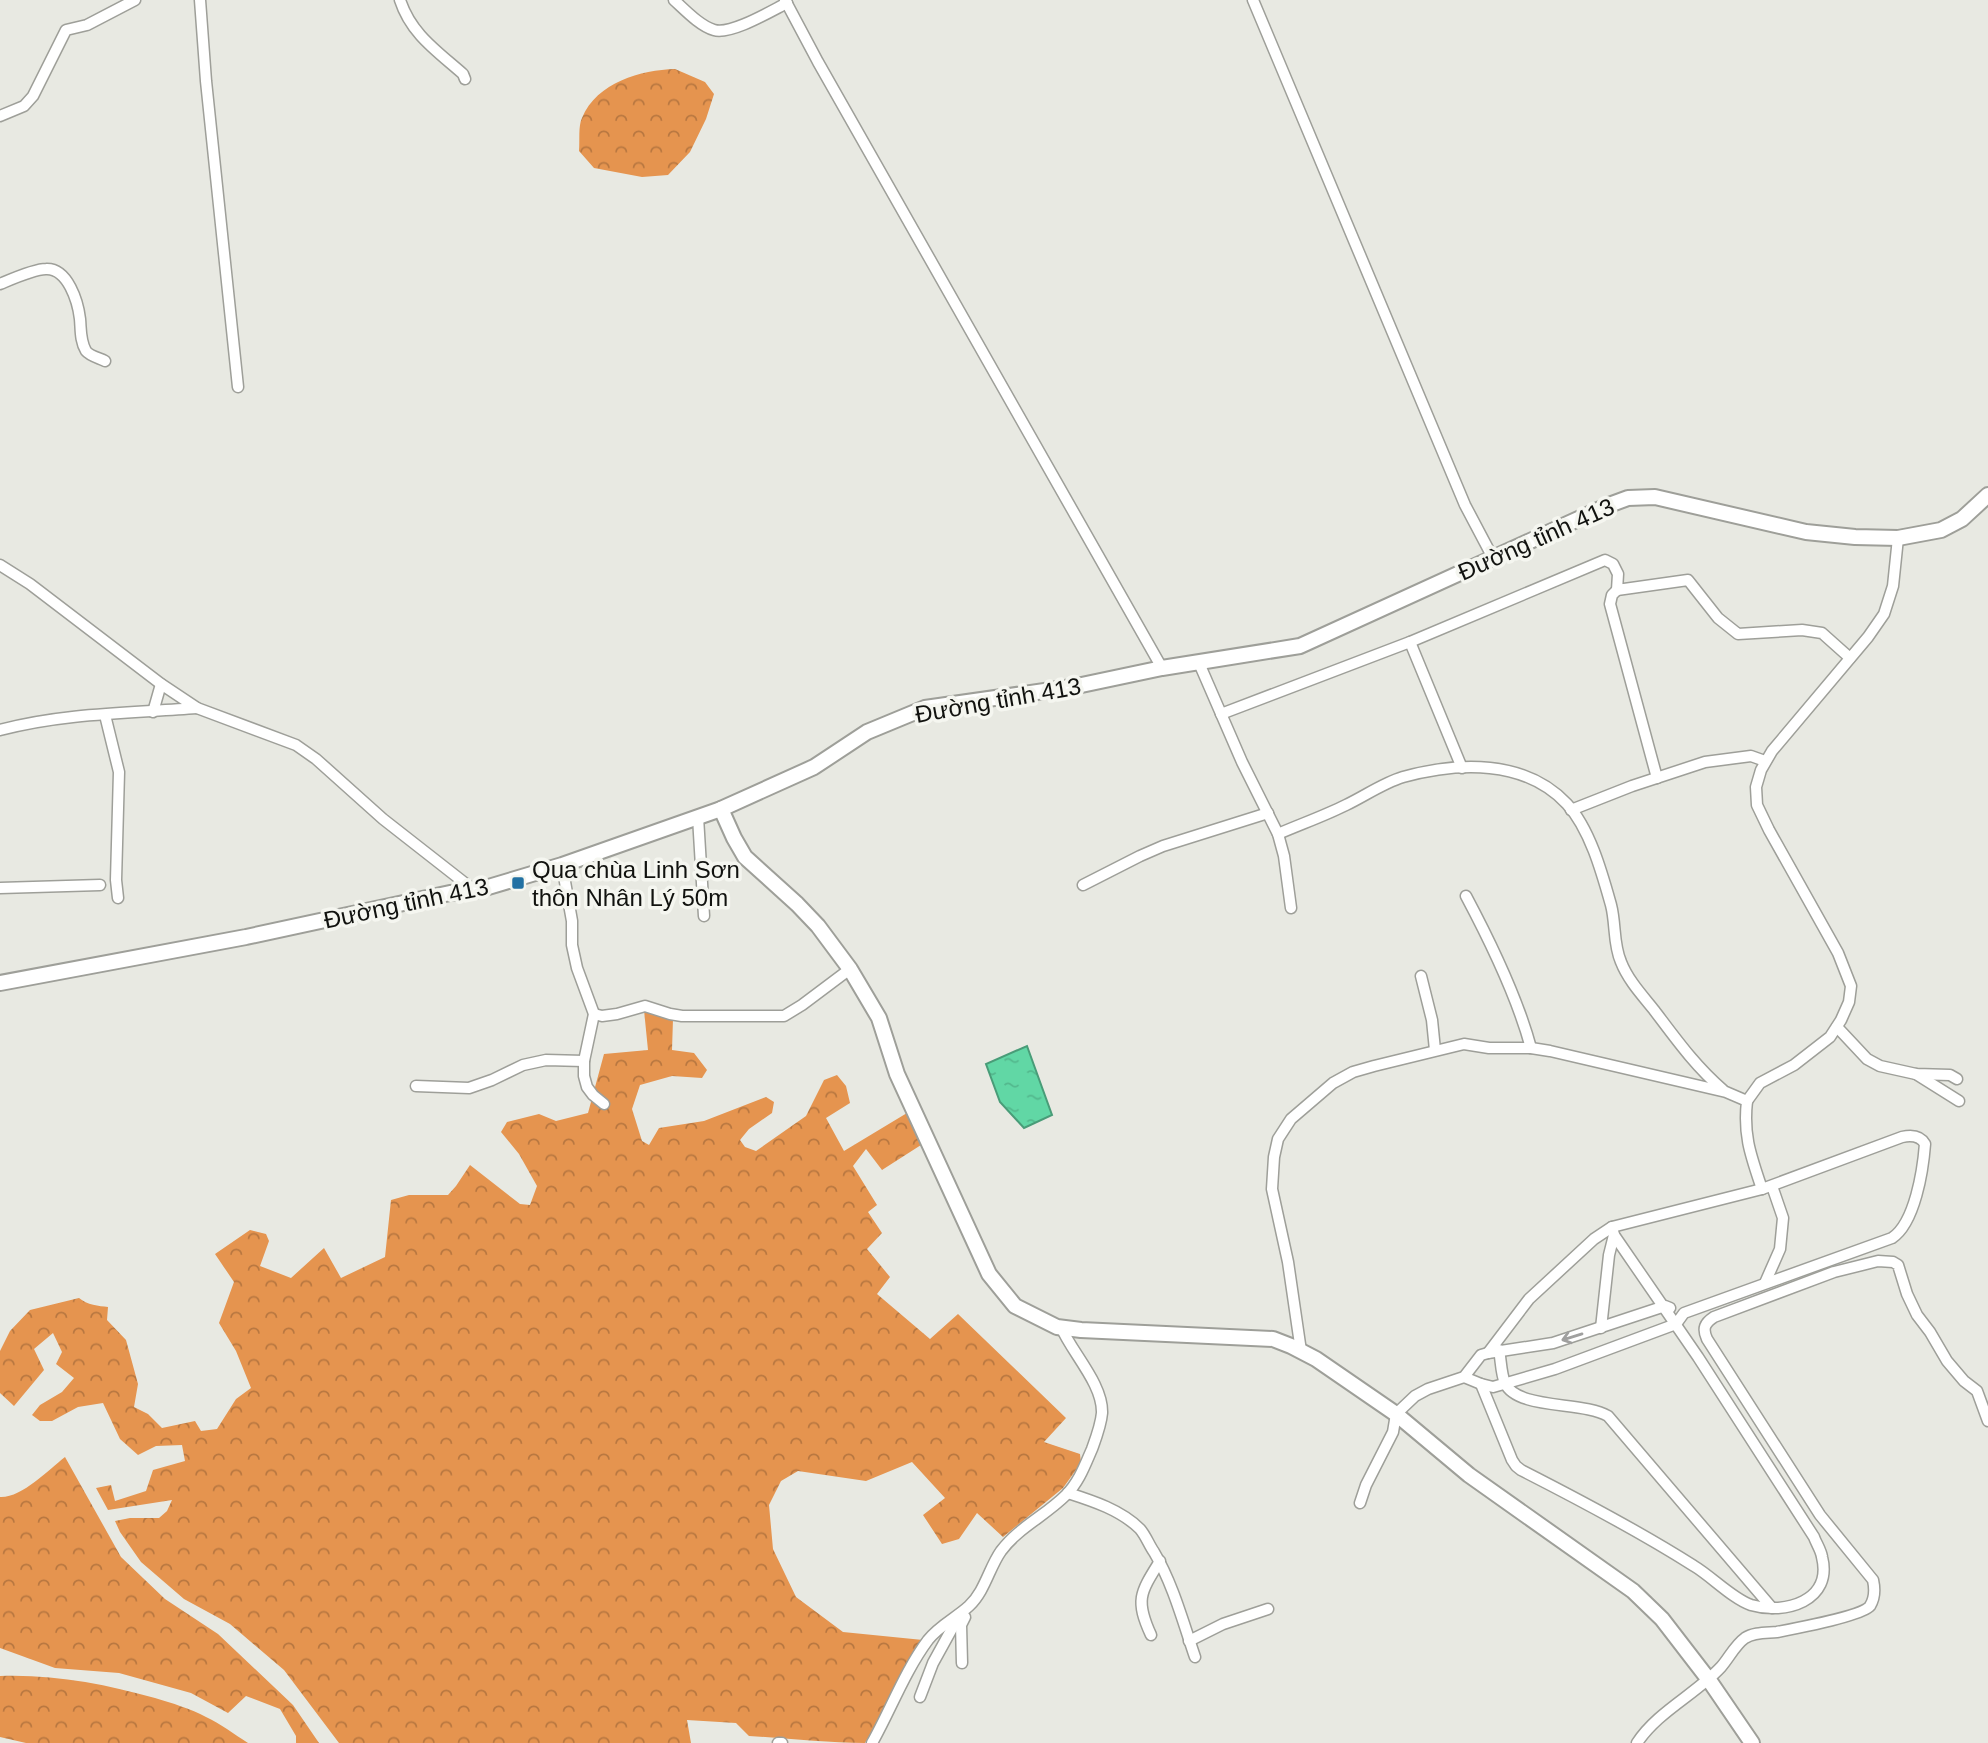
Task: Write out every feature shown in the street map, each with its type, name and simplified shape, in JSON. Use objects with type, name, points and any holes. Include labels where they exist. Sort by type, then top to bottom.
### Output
[{"type":"main road","name":"Đường tỉnh 413","points":[[0,983],[246,937],[450,893],[475,891],[562,865],[720,809],[814,767],[867,732],[925,708],[1072,687],[1162,668],[1300,646],[1628,498],[1664,499],[1806,532],[1898,538],[1941,530],[1962,519],[1988,495]]},
{"type":"main road","points":[[720,809],[745,857],[811,919],[850,969],[879,1018],[897,1074],[989,1274],[1015,1306],[1060,1327],[1273,1339],[1316,1359],[1396,1414],[1469,1475],[1633,1591],[1662,1619],[1709,1680],[1752,1743]]},
{"type":"street","points":[[0,116],[24,106],[33,96],[66,30],[87,25],[135,0]]},
{"type":"street","points":[[200,0],[238,387]]},
{"type":"street","points":[[400,0],[416,33],[465,79]]},
{"type":"street","points":[[674,0],[717,31],[750,22],[786,2],[1162,668]]},
{"type":"street","points":[[1253,0],[1465,505],[1493,558]]},
{"type":"street","points":[[0,284],[43,269],[55,270],[73,291],[77,301],[86,350],[105,361]]},
{"type":"street","points":[[1765,1283],[1780,1249],[1783,1218],[1747,1143],[1747,1101],[1760,1083],[1794,1065],[1830,1037],[1849,1002],[1851,986],[1838,953],[1757,805],[1756,787],[1765,761],[1884,614],[1893,586],[1898,538]]},
{"type":"street","points":[[1221,713],[1410,642],[1605,559],[1613,564],[1618,574],[1617,590]]},
{"type":"street","points":[[0,565],[30,584],[161,684],[197,708],[296,745],[475,891]]},
{"type":"street","points":[[1657,778],[1610,604],[1612,595],[1617,590],[1688,580],[1718,618],[1738,635],[1802,630],[1822,633],[1850,658]]},
{"type":"street","points":[[1410,642],[1462,768]]},
{"type":"street","points":[[1199,663],[1242,762],[1278,834],[1291,908]]},
{"type":"street","points":[[153,712],[161,684]]},
{"type":"street","points":[[0,730],[25,723],[197,708]]},
{"type":"street","points":[[106,715],[119,772],[116,880],[118,898]]},
{"type":"street","points":[[1572,810],[1632,786],[1705,762],[1751,757],[1765,761]]},
{"type":"street","points":[[1278,834],[1401,778],[1437,770],[1488,767],[1509,771],[1555,793],[1572,810],[1597,860],[1614,918],[1622,966],[1700,1071],[1726,1093]]},
{"type":"street","points":[[1083,885],[1163,846],[1268,813]]},
{"type":"street","points":[[698,817],[704,916]]},
{"type":"street","points":[[562,865],[572,921],[572,945],[577,968],[594,1014],[584,1061],[584,1076],[587,1087],[604,1104]]},
{"type":"street","points":[[0,888],[100,885]]},
{"type":"street","points":[[1466,896],[1484,929],[1525,1026],[1531,1048]]},
{"type":"street","points":[[594,1014],[617,1014],[645,1006],[682,1016],[784,1016],[850,969]]},
{"type":"street","points":[[1421,976],[1432,1020],[1435,1051]]},
{"type":"street","points":[[1837,1027],[1867,1059],[1880,1066],[1916,1074],[1950,1075],[1957,1079]]},
{"type":"street","points":[[1301,1351],[1272,1189],[1274,1157],[1278,1139],[1291,1119],[1333,1083],[1353,1072],[1464,1044],[1504,1049],[1531,1048],[1569,1055],[1726,1093],[1747,1101]]},
{"type":"street","points":[[416,1086],[469,1088],[523,1065],[546,1060],[584,1061]]},
{"type":"street","points":[[1916,1074],[1959,1101]]},
{"type":"street","points":[[1464,1377],[1493,1387],[1555,1368],[1676,1324],[1684,1312],[1878,1244],[1899,1233],[1905,1225],[1913,1207],[1925,1144],[1917,1136],[1902,1137],[1767,1188],[1613,1231],[1594,1239],[1529,1299],[1494,1351]]},
{"type":"street","points":[[1480,1384],[1516,1466],[1676,1555],[1751,1605],[1788,1607],[1804,1602],[1815,1594],[1821,1583],[1822,1557],[1814,1537],[1665,1306],[1613,1231]]},
{"type":"street","points":[[1601,1328],[1613,1231]]},
{"type":"street","points":[[1637,1743],[1650,1727],[1709,1680],[1745,1639],[1864,1611],[1871,1605],[1875,1588],[1873,1580],[1864,1568],[1820,1515],[1707,1339],[1704,1326],[1707,1322],[1834,1272],[1878,1261],[1893,1262],[1898,1265],[1917,1315],[1955,1372],[1977,1391],[1988,1421]]},
{"type":"street","points":[[1360,1503],[1366,1485],[1393,1432],[1396,1414],[1427,1390],[1464,1377],[1481,1356],[1494,1351],[1536,1347],[1665,1306],[1684,1312]]},
{"type":"street","points":[[872,1743],[916,1657],[937,1630],[976,1599],[1008,1543],[1021,1529],[1068,1493],[1085,1468],[1100,1426],[1102,1413],[1099,1396],[1060,1327]]},
{"type":"street","points":[[1494,1351],[1505,1383],[1512,1391],[1537,1401],[1595,1409],[1608,1416],[1772,1608]]},
{"type":"street","points":[[1068,1493],[1092,1500],[1129,1520],[1144,1535],[1165,1571],[1195,1657]]},
{"type":"street","points":[[1151,1635],[1140,1604],[1143,1591],[1160,1561]]},
{"type":"street","points":[[962,1663],[961,1625],[969,1606]]},
{"type":"street","points":[[1189,1640],[1223,1624],[1268,1609]]},
{"type":"street","points":[[920,1697],[933,1663],[960,1614]]},
{"type":"green space","points":[[675,69],[705,82],[714,94],[706,119],[690,152],[668,175],[642,177],[594,168],[579,151],[580,129],[581,121],[598,95],[621,80],[635,75]]},
{"type":"green space","points":[[644,1010],[673,1019],[672,1050],[694,1053],[707,1070],[702,1078],[672,1076],[640,1085],[632,1109],[642,1141],[649,1145],[659,1128],[704,1121],[766,1097],[774,1102],[772,1113],[749,1129],[740,1140],[745,1147],[756,1151],[806,1116],[824,1080],[837,1075],[846,1086],[850,1103],[826,1118],[844,1151],[907,1113],[921,1145],[882,1170],[866,1149],[853,1166],[877,1205],[868,1212],[882,1233],[867,1249],[890,1277],[877,1294],[930,1339],[958,1314],[1066,1418],[1044,1442],[1080,1454],[1081,1463],[1063,1488],[1003,1537],[977,1513],[959,1539],[942,1544],[923,1515],[945,1498],[912,1462],[866,1481],[798,1471],[781,1481],[769,1505],[773,1549],[796,1597],[843,1632],[923,1640],[865,1743],[749,1736],[736,1723],[687,1720],[691,1743],[339,1743],[284,1670],[230,1624],[184,1599],[141,1562],[120,1532],[115,1521],[159,1518],[167,1511],[172,1500],[108,1510],[96,1488],[111,1485],[115,1501],[146,1491],[153,1470],[185,1461],[182,1445],[156,1446],[138,1455],[120,1439],[103,1403],[78,1407],[52,1421],[40,1421],[32,1415],[40,1405],[62,1392],[74,1378],[56,1364],[62,1352],[53,1333],[34,1349],[44,1370],[14,1406],[0,1393],[0,1351],[10,1331],[30,1310],[79,1298],[89,1304],[108,1307],[107,1320],[126,1340],[138,1384],[134,1407],[148,1414],[162,1428],[195,1421],[201,1431],[217,1429],[236,1399],[251,1388],[236,1351],[219,1323],[234,1282],[215,1254],[250,1230],[266,1234],[269,1241],[260,1266],[291,1278],[324,1248],[341,1278],[385,1257],[391,1200],[409,1195],[448,1195],[470,1165],[520,1204],[530,1205],[537,1186],[519,1154],[501,1132],[507,1122],[539,1114],[556,1121],[588,1113],[604,1054],[648,1050]]},
{"type":"green space","points":[[65,1457],[121,1557],[165,1599],[218,1634],[293,1705],[319,1743],[296,1743],[296,1736],[280,1709],[246,1696],[228,1713],[191,1693],[119,1673],[55,1668],[0,1648],[0,1497],[26,1488]]},
{"type":"green space","points":[[0,1676],[79,1681],[155,1698],[200,1714],[248,1743],[26,1743],[0,1737]]},
{"type":"water","points":[[1027,1046],[1052,1115],[1024,1128],[1000,1102],[986,1064]]},
{"type":"place","name":"Qua chùa Linh Sơn thôn Nhân Lý 50m","points":[[518,883]]}]
